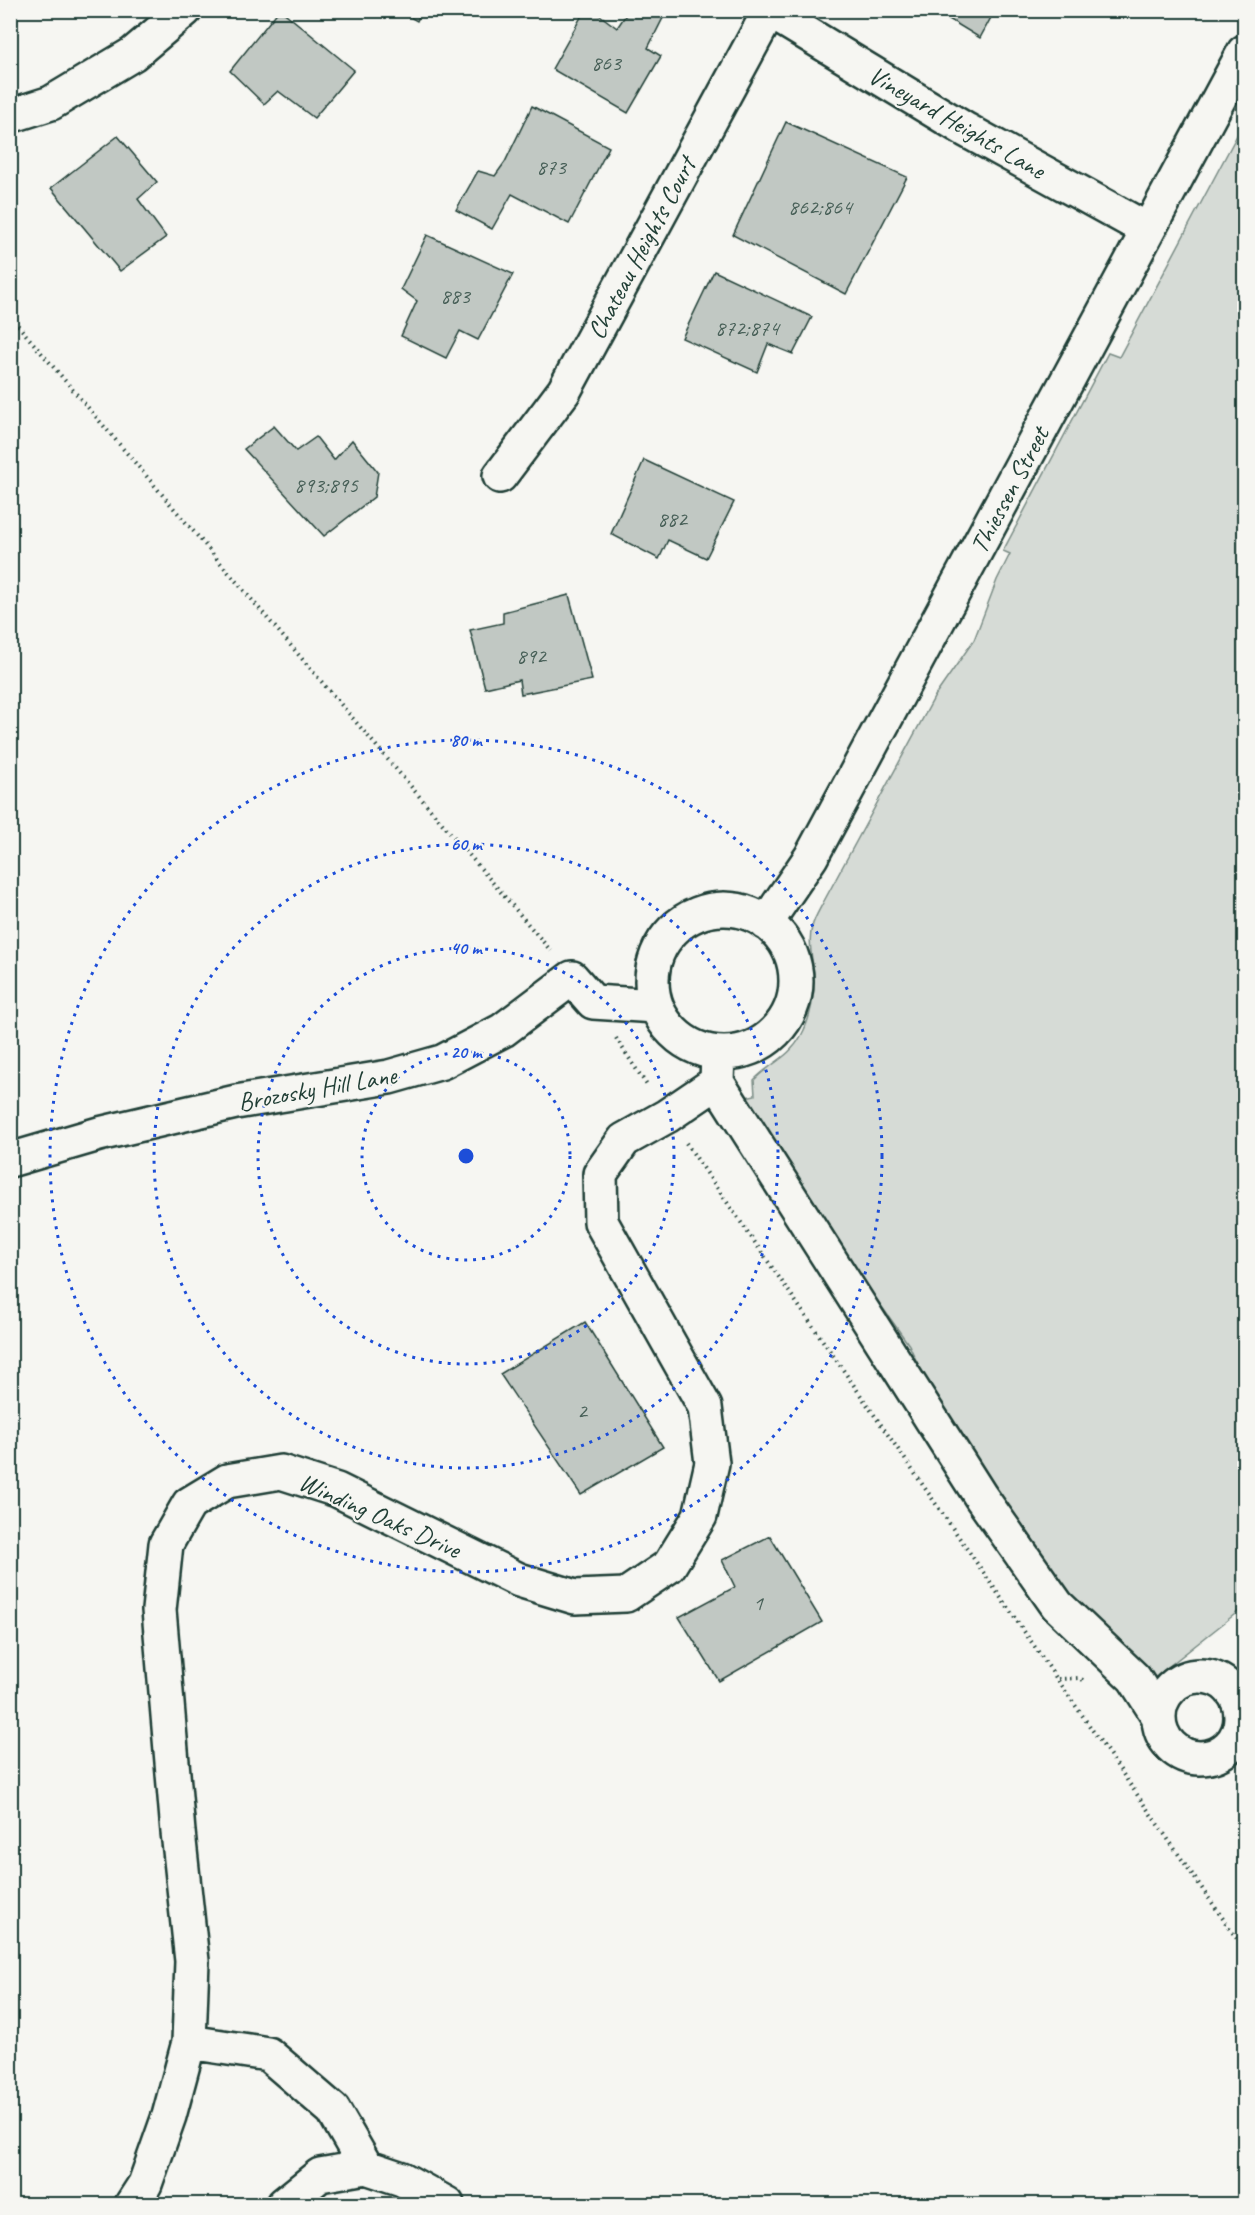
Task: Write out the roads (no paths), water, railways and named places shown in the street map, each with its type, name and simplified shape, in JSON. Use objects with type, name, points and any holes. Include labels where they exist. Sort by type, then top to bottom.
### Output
[{"type":"street","points":[[10,116],[51,103],[113,67],[133,54],[185,10]]},
{"type":"street","name":"Vineyard Heights Lane","points":[[769,11],[966,130],[1148,230]]},
{"type":"street","name":"Chateau Heights Court","points":[[500,476],[564,391],[769,11]]},
{"type":"street","name":"Thiessen Street","points":[[766,924],[811,857],[1245,52]]},
{"type":"street","points":[[718,1068],[742,1050],[758,1044],[777,1029],[791,1008],[796,983],[792,958],[775,930],[754,915],[730,909],[705,911],[682,922],[668,935],[656,957],[651,981],[656,1006],[672,1032],[694,1046],[718,1068],[758,1149],[994,1515],[1057,1605],[1134,1678],[1159,1717]]},
{"type":"street","name":"Brozosky Hill Lane","points":[[10,1160],[99,1134],[236,1102],[389,1077],[442,1062],[503,1030],[572,978],[593,1002],[656,1006]]},
{"type":"street","name":"Winding Oaks Drive","points":[[132,2205],[145,2184],[169,2116],[189,2042],[192,1961],[178,1832],[159,1610],[166,1544],[189,1504],[227,1481],[281,1472],[337,1490],[519,1580],[574,1597],[626,1595],[669,1566],[700,1516],[708,1484],[712,1463],[705,1407],[601,1222],[600,1174],[624,1140],[667,1116],[718,1068]]},
{"type":"street","points":[[1205,1676],[1218,1680],[1237,1681],[1242,1714],[1240,1729],[1234,1741],[1223,1751],[1209,1757],[1195,1758],[1181,1753],[1169,1744],[1162,1731],[1159,1717],[1161,1703],[1168,1691],[1178,1682],[1191,1677],[1205,1676]]},
{"type":"street","points":[[189,2042],[268,2054],[333,2110],[366,2167]]},
{"type":"street","points":[[284,2205],[320,2175],[366,2167],[402,2179],[447,2205]]}]
